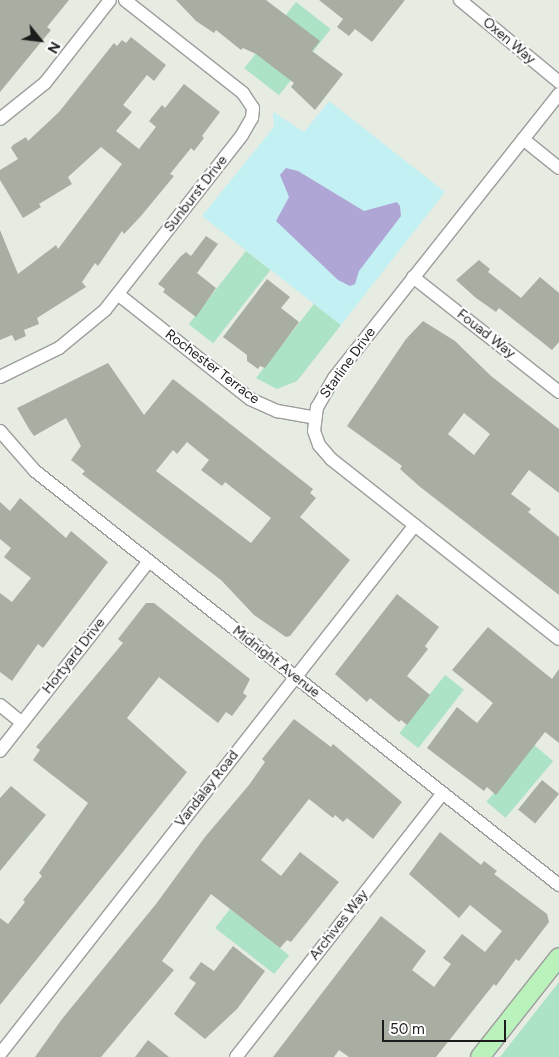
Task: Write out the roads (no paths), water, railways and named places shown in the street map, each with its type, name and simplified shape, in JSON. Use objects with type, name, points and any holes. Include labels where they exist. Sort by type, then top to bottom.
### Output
[{"type":"street","points":[[0,119],[45,83],[110,0]]},
{"type":"street","name":"Sunburst Drive","points":[[0,377],[64,344],[119,295],[242,135],[253,111],[249,100],[238,88],[125,0]]},
{"type":"street","name":"Oxen Way","points":[[460,0],[559,82]]},
{"type":"street","name":"Starline Drive","points":[[559,94],[334,378],[321,398],[315,418],[316,438],[326,454],[559,639]]},
{"type":"street","points":[[523,139],[559,168]]},
{"type":"street","name":"Fouad Way","points":[[413,277],[559,392]]},
{"type":"street","name":"Rochester Terrace","points":[[119,295],[254,401],[276,411],[315,418]]},
{"type":"street","name":"Midnight Avenue","points":[[0,431],[35,471],[559,885]]},
{"type":"street","name":"Vandalay Road","points":[[0,1054],[415,525]]},
{"type":"street","name":"Hortyard Drive","points":[[0,751],[148,562]]},
{"type":"street","points":[[0,705],[22,722]]},
{"type":"street","name":"Archives Way","points":[[236,1057],[442,794]]},
{"type":"street","points":[[480,1057],[559,957]]}]
